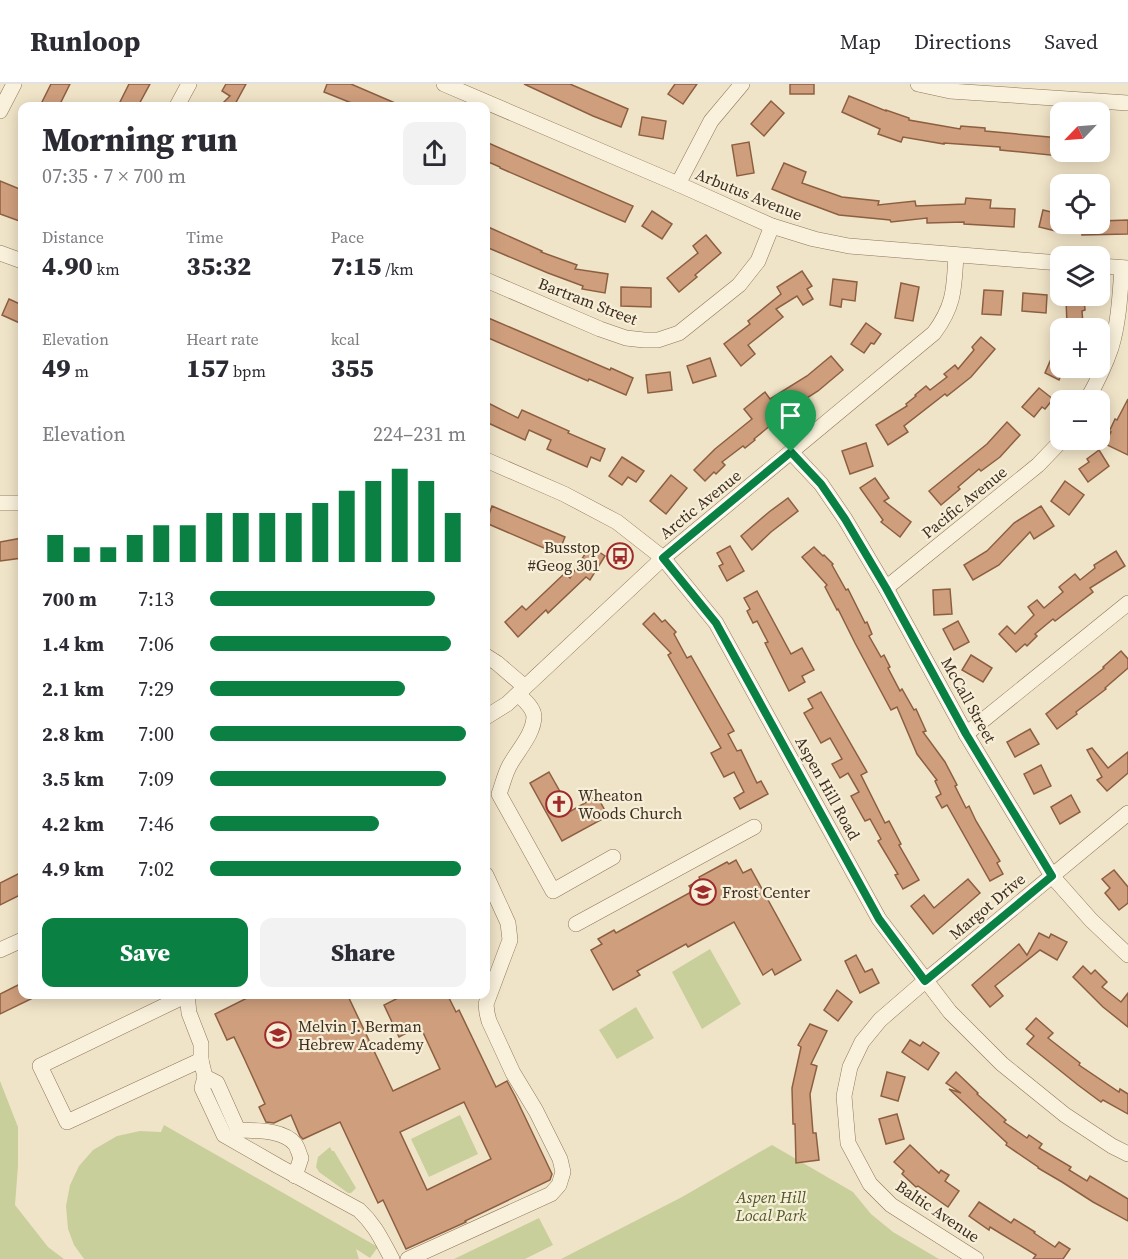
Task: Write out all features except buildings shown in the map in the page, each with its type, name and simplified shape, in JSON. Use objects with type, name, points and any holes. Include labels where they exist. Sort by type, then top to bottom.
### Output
[{"type":"street","points":[[0,111],[14,84]]},
{"type":"street","points":[[179,102],[189,84]]},
{"type":"street","name":"Arbutus Avenue","points":[[444,84],[486,102]]},
{"type":"street","points":[[678,184],[711,121],[742,84]]},
{"type":"street","points":[[918,84],[950,91],[1128,103]]},
{"type":"street","name":"Arbutus Avenue","points":[[490,104],[772,226],[814,239],[849,246],[1050,262]]},
{"type":"street","name":"Bartram Street","points":[[490,282],[600,329],[626,338],[658,340],[679,333],[739,285],[758,261],[772,226]]},
{"type":"street","points":[[0,253],[18,260]]},
{"type":"street","name":"Arctic Avenue","points":[[490,715],[507,704],[663,558],[934,333],[942,322],[954,296],[956,255]]},
{"type":"street","points":[[1093,390],[1111,347],[1125,268],[1110,267]]},
{"type":"street","name":"Pacific Avenue","points":[[886,588],[1038,465],[1052,450]]},
{"type":"street","name":"McCall Street","points":[[791,452],[821,484],[845,519],[886,588],[966,734],[1052,876],[1091,920],[1128,955]]},
{"type":"street","name":"Aspen Hill Road","points":[[490,462],[564,494],[617,522],[663,558],[716,623],[879,919],[925,981],[950,1012],[1002,1064],[1065,1115],[1128,1154]]},
{"type":"street","points":[[0,503],[18,503]]},
{"type":"street","points":[[966,734],[1128,603]]},
{"type":"street","points":[[490,659],[497,663],[521,691],[534,717],[531,729],[510,765],[499,794],[553,891],[613,857]]},
{"type":"street","name":"Margot Drive","points":[[925,981],[1128,813]]},
{"type":"street","points":[[576,924],[754,827]]},
{"type":"street","points":[[490,884],[508,922],[510,940],[490,993]]},
{"type":"street","points":[[0,950],[18,942]]},
{"type":"street","name":"Baltic Avenue","points":[[925,981],[880,1020],[862,1042],[850,1067],[844,1096],[848,1143],[870,1184],[891,1205],[976,1259]]},
{"type":"street","points":[[180,999],[40,1066],[67,1122],[201,1060]]},
{"type":"street","points":[[188,999],[189,1013],[201,1044],[201,1060],[205,1077],[202,1088],[224,1135],[359,1210],[378,1232],[392,1259]]},
{"type":"street","points":[[408,1259],[551,1194],[559,1185],[564,1172],[560,1159],[536,1111],[513,1073],[489,1021],[486,1013],[488,999]]},
{"type":"street","points":[[205,1077],[217,1083],[238,1130],[263,1131],[282,1135],[294,1143],[301,1158],[295,1176]]},
{"type":"green space","points":[[710,949],[741,1004],[702,1029],[672,972]]},
{"type":"green space","points":[[636,1007],[654,1038],[617,1059],[599,1030]]},
{"type":"green space","points":[[0,1081],[18,1127],[15,1205],[48,1247],[64,1259],[0,1259]]},
{"type":"green space","points":[[460,1115],[478,1154],[429,1177],[411,1139]]},
{"type":"green space","points":[[164,1125],[378,1247],[370,1258],[356,1249],[359,1259],[84,1259],[74,1245],[68,1229],[66,1206],[70,1185],[79,1166],[93,1150],[117,1136],[140,1131],[161,1132]]},
{"type":"green space","name":"Aspen Hill Local Park","points":[[772,1145],[853,1192],[871,1214],[893,1232],[939,1259],[561,1259],[682,1197]]},
{"type":"green space","points":[[330,1147],[356,1188],[351,1193],[319,1172],[316,1167],[318,1157]]},
{"type":"green space","points":[[539,1218],[553,1245],[525,1259],[454,1259]]},
{"type":"place","name":"Busstop #Geog 301","points":[[620,556]]},
{"type":"place","name":"Wheaton Woods Church","points":[[559,804]]},
{"type":"place","name":"Frost Center","points":[[703,892]]},
{"type":"place","name":"Melvin J. Berman Hebrew Academy","points":[[278,1035]]},
{"type":"route","points":[[791,452],[821,484],[845,519],[886,588],[966,734],[1052,876],[925,981],[879,919],[716,623],[663,558],[791,452]]}]
